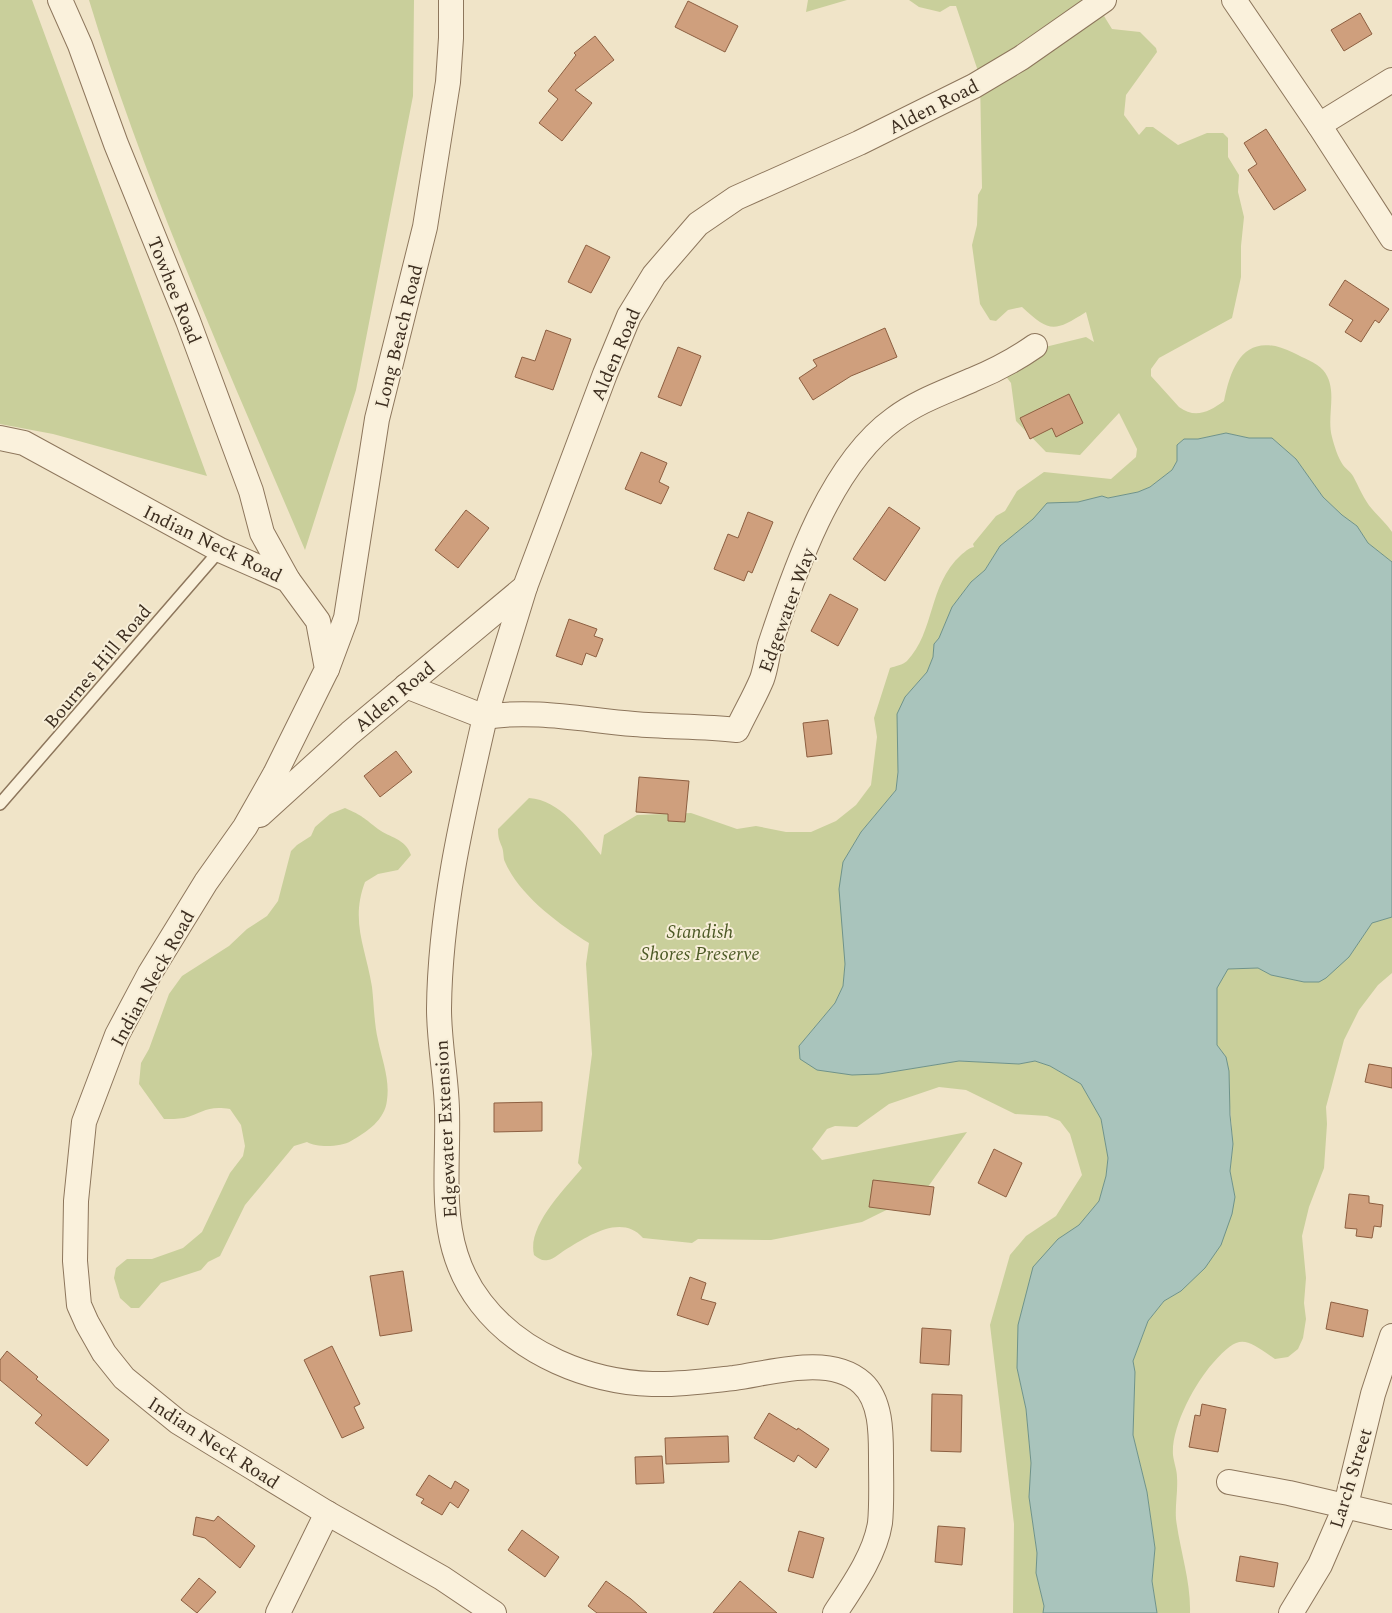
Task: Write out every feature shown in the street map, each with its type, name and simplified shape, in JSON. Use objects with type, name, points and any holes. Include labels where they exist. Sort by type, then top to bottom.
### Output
[{"type":"street","name":"Towhee Road","points":[[60,0],[80,45],[116,144],[188,321],[251,491],[262,533],[288,580]]},
{"type":"street","name":"Long Beach Road","points":[[327,669],[346,618],[377,419],[424,227],[448,82],[451,0]]},
{"type":"street","name":"Alden Road","points":[[244,830],[350,733],[524,587],[601,383],[630,314],[654,275],[688,233],[717,209],[736,198],[859,144],[974,86],[1036,48],[1104,0]]},
{"type":"street","points":[[1234,0],[1319,125],[1392,238]]},
{"type":"street","points":[[1319,125],[1392,80]]},
{"type":"street","name":"Edgewater Way","points":[[485,717],[506,714],[553,716],[635,724],[737,730],[762,678],[770,647],[801,563],[829,496],[841,475],[880,430],[903,412],[925,399],[992,371],[1035,346]]},
{"type":"street","name":"Indian Neck Road","points":[[0,438],[24,443],[220,550],[288,580],[318,621],[327,669],[276,774],[244,830],[206,882],[150,973],[117,1035],[84,1122],[76,1211],[75,1261],[79,1305],[95,1340],[104,1353],[141,1394],[204,1439],[327,1513],[442,1578],[494,1613]]},
{"type":"street","name":"Edgewater Extension","points":[[524,587],[485,717],[451,884],[442,947],[439,1010],[447,1110],[445,1181],[447,1216],[459,1264],[470,1286],[493,1317],[530,1347],[564,1364],[605,1377],[651,1384],[680,1384],[738,1378],[794,1368],[821,1368],[850,1375],[862,1383],[872,1397],[878,1417],[881,1461],[880,1526],[866,1560],[835,1613]]},
{"type":"street","points":[[406,686],[485,717]]},
{"type":"street","name":"Larch Street","points":[[1291,1613],[1320,1565],[1346,1505],[1374,1394],[1392,1336]]},
{"type":"street","points":[[1229,1482],[1346,1505],[1392,1517]]},
{"type":"street","points":[[278,1613],[327,1513]]},
{"type":"lane","name":"Bournes Hill Road","points":[[0,804],[220,550]]},
{"type":"green space","points":[[0,0],[32,0],[207,476],[53,434],[0,424]]},
{"type":"green space","points":[[89,0],[414,0],[413,96],[356,390],[305,550],[162,209],[111,70]]},
{"type":"green space","points":[[808,0],[847,0],[806,12]]},
{"type":"green space","name":"Standish Shores Preserve","points":[[909,0],[1095,0],[1095,21],[1104,16],[1112,29],[1140,32],[1156,48],[1157,52],[1126,95],[1124,115],[1139,135],[1146,127],[1153,127],[1178,145],[1207,133],[1223,133],[1228,138],[1228,157],[1239,175],[1238,192],[1244,217],[1241,246],[1241,277],[1232,318],[1159,358],[1151,369],[1151,376],[1179,407],[1191,413],[1202,413],[1224,401],[1227,387],[1237,362],[1244,353],[1253,348],[1264,345],[1278,347],[1317,365],[1328,377],[1330,385],[1331,429],[1339,459],[1353,476],[1369,505],[1392,532],[1392,562],[1368,543],[1357,526],[1323,497],[1296,459],[1272,438],[1249,438],[1226,433],[1198,439],[1184,439],[1177,445],[1177,461],[1172,470],[1150,487],[1138,492],[1108,498],[1102,496],[1078,502],[1047,504],[1033,519],[1000,546],[985,570],[971,582],[952,607],[939,638],[934,644],[933,657],[927,672],[905,697],[896,790],[861,832],[843,862],[845,964],[843,986],[835,1003],[799,1046],[879,1074],[959,1061],[1019,1064],[1035,1061],[1050,1066],[1081,1084],[1101,1119],[1108,1158],[1106,1176],[1099,1201],[1079,1225],[1058,1239],[1017,1368],[1026,1409],[1031,1463],[1029,1497],[1037,1553],[1036,1573],[1044,1606],[1043,1613],[1013,1613],[1014,1524],[990,1325],[1010,1255],[1026,1236],[1056,1216],[1082,1175],[1070,1134],[1060,1121],[1047,1116],[1015,1114],[966,1090],[939,1087],[889,1104],[857,1127],[835,1126],[827,1129],[812,1149],[822,1160],[967,1132],[925,1191],[862,1222],[771,1240],[698,1239],[692,1243],[643,1238],[634,1231],[614,1227],[594,1234],[555,1257],[544,1260],[539,1259],[534,1255],[533,1244],[541,1221],[582,1168],[578,1163],[592,1054],[586,964],[589,943],[553,918],[530,898],[505,862],[498,834],[498,829],[529,798],[540,800],[560,811],[578,827],[601,855],[604,835],[637,815],[691,813],[737,829],[756,826],[786,832],[811,832],[836,821],[856,805],[871,785],[877,737],[874,718],[890,668],[907,661],[916,649],[928,623],[937,594],[950,567],[968,549],[974,547],[973,544],[996,516],[1005,511],[1017,491],[1044,472],[1111,479],[1136,457],[1137,449],[1119,413],[1080,455],[1046,452],[1016,421],[1011,383],[1001,370],[1041,348],[1086,337],[1094,342],[1086,312],[1066,323],[1053,327],[1039,322],[1022,307],[1008,310],[996,321],[990,320],[980,304],[972,245],[977,225],[978,195],[982,188],[980,77],[956,6],[950,6],[940,12],[919,7]]},
{"type":"green space","points":[[345,808],[360,815],[383,832],[401,842],[411,855],[398,870],[378,874],[365,882],[359,910],[359,923],[372,987],[377,1034],[385,1070],[388,1092],[386,1107],[374,1125],[347,1143],[323,1146],[307,1142],[294,1146],[245,1205],[220,1256],[208,1262],[201,1270],[161,1283],[139,1308],[131,1308],[120,1298],[114,1278],[116,1268],[127,1259],[152,1259],[183,1248],[202,1232],[230,1173],[243,1156],[245,1146],[241,1125],[230,1109],[216,1108],[184,1118],[164,1119],[139,1084],[141,1063],[149,1049],[169,994],[182,976],[229,946],[247,929],[267,916],[278,901],[291,851],[311,836],[315,827],[330,814]]},
{"type":"green space","points":[[1392,917],[1392,973],[1378,985],[1359,1010],[1344,1040],[1326,1107],[1327,1124],[1324,1168],[1309,1207],[1302,1236],[1306,1278],[1304,1303],[1306,1319],[1303,1338],[1298,1349],[1288,1357],[1275,1359],[1249,1343],[1236,1343],[1222,1353],[1213,1363],[1185,1406],[1173,1444],[1173,1455],[1177,1472],[1176,1519],[1187,1578],[1190,1613],[1157,1613],[1152,1581],[1155,1548],[1147,1492],[1133,1435],[1135,1372],[1133,1361],[1148,1321],[1164,1301],[1181,1291],[1235,1197],[1230,1171],[1233,1144],[1226,1057],[1217,1045],[1217,988],[1227,969],[1258,968],[1271,975],[1304,982],[1349,957],[1372,923]]},
{"type":"water","points":[[1226,433],[1249,438],[1272,438],[1296,459],[1323,497],[1357,526],[1368,543],[1392,562],[1392,917],[1372,923],[1349,957],[1319,982],[1304,982],[1271,975],[1258,968],[1228,969],[1217,988],[1217,1045],[1226,1057],[1229,1071],[1233,1144],[1230,1171],[1235,1197],[1232,1214],[1221,1245],[1205,1268],[1181,1291],[1164,1301],[1148,1321],[1133,1361],[1135,1372],[1133,1435],[1147,1492],[1155,1548],[1152,1581],[1157,1613],[1043,1613],[1044,1606],[1036,1573],[1037,1553],[1029,1497],[1031,1463],[1026,1409],[1017,1368],[1018,1325],[1033,1267],[1058,1239],[1079,1225],[1099,1201],[1106,1176],[1108,1158],[1101,1119],[1081,1084],[1050,1066],[1035,1061],[1019,1064],[959,1061],[879,1074],[852,1075],[817,1070],[800,1059],[799,1046],[835,1003],[843,986],[845,964],[839,889],[843,862],[861,832],[896,790],[898,772],[897,714],[905,697],[927,672],[933,657],[934,644],[939,638],[952,607],[971,582],[985,570],[1000,546],[1033,519],[1047,503],[1078,502],[1102,496],[1108,498],[1138,492],[1150,487],[1172,470],[1177,461],[1177,445],[1184,439],[1198,439]]},
{"type":"building","points":[[688,1],[738,26],[725,52],[675,27]]},
{"type":"building","points":[[1360,13],[1372,34],[1344,51],[1331,30]]},
{"type":"building","points":[[595,36],[614,60],[575,90],[592,103],[562,141],[539,123],[558,99],[548,91],[576,55],[574,53]]},
{"type":"building","points":[[1266,129],[1306,190],[1274,210],[1248,170],[1257,164],[1244,143]]},
{"type":"building","points":[[586,245],[610,257],[591,293],[568,282]]},
{"type":"building","points":[[1345,280],[1389,309],[1379,323],[1375,320],[1361,342],[1345,332],[1353,320],[1329,305]]},
{"type":"building","points":[[885,328],[897,357],[851,376],[813,400],[799,378],[817,366],[813,360]]},
{"type":"building","points":[[546,330],[571,339],[553,390],[515,377],[522,357],[535,361]]},
{"type":"building","points":[[678,347],[701,356],[681,406],[658,397]]},
{"type":"building","points":[[1069,394],[1083,423],[1056,437],[1052,428],[1030,439],[1020,418]]},
{"type":"building","points":[[641,452],[667,463],[659,482],[669,487],[661,504],[625,489]]},
{"type":"building","points":[[889,507],[920,528],[885,581],[853,559]]},
{"type":"building","points":[[466,510],[489,528],[458,568],[435,550]]},
{"type":"building","points":[[748,512],[773,522],[752,573],[748,571],[744,581],[714,569],[728,534],[738,538]]},
{"type":"building","points":[[830,594],[858,609],[838,646],[811,631]]},
{"type":"building","points":[[569,619],[597,629],[594,636],[603,639],[596,657],[586,653],[582,665],[556,656]]},
{"type":"building","points":[[828,720],[832,754],[807,757],[803,723]]},
{"type":"building","points":[[396,751],[412,772],[380,797],[364,776]]},
{"type":"building","points":[[639,777],[689,781],[685,822],[668,821],[668,814],[636,812]]},
{"type":"building","points":[[1369,1064],[1392,1068],[1392,1088],[1365,1082]]},
{"type":"building","points":[[542,1102],[542,1131],[494,1132],[494,1103]]},
{"type":"building","points":[[994,1149],[1022,1163],[1006,1197],[978,1183]]},
{"type":"building","points":[[873,1180],[934,1187],[930,1215],[869,1207]]},
{"type":"building","points":[[1349,1194],[1369,1196],[1369,1203],[1383,1205],[1381,1227],[1374,1226],[1372,1238],[1356,1236],[1357,1229],[1345,1228]]},
{"type":"building","points":[[403,1271],[412,1331],[380,1336],[370,1276]]},
{"type":"building","points":[[690,1277],[706,1283],[701,1299],[716,1303],[708,1325],[677,1315]]},
{"type":"building","points":[[1331,1302],[1368,1310],[1363,1337],[1326,1329]]},
{"type":"building","points":[[922,1328],[951,1330],[949,1365],[920,1363]]},
{"type":"building","points":[[332,1346],[360,1404],[354,1407],[364,1428],[342,1438],[304,1360]]},
{"type":"building","points":[[7,1351],[38,1377],[36,1379],[109,1440],[87,1466],[35,1423],[42,1415],[0,1380],[0,1360]]},
{"type":"building","points":[[932,1394],[962,1395],[961,1452],[931,1451]]},
{"type":"building","points":[[1202,1404],[1226,1409],[1218,1452],[1189,1447],[1195,1415],[1200,1416]]},
{"type":"building","points":[[769,1413],[797,1430],[798,1428],[829,1449],[816,1468],[798,1455],[794,1462],[754,1438]]},
{"type":"building","points":[[728,1436],[729,1462],[666,1464],[665,1438]]},
{"type":"building","points":[[662,1456],[664,1483],[636,1484],[635,1457]]},
{"type":"building","points":[[429,1475],[451,1489],[455,1481],[469,1490],[458,1508],[450,1502],[442,1515],[421,1503],[424,1499],[416,1495]]},
{"type":"building","points":[[218,1516],[255,1546],[240,1568],[205,1538],[193,1535],[196,1517],[214,1521]]},
{"type":"building","points":[[938,1526],[965,1528],[962,1565],[935,1562]]},
{"type":"building","points":[[522,1530],[559,1557],[545,1577],[508,1550]]},
{"type":"building","points":[[799,1531],[824,1538],[813,1578],[788,1571]]},
{"type":"building","points":[[1240,1556],[1278,1563],[1274,1587],[1236,1581]]},
{"type":"building","points":[[199,1578],[216,1592],[197,1613],[181,1600]]},
{"type":"building","points":[[606,1581],[647,1613],[597,1613],[588,1606]]},
{"type":"building","points":[[740,1581],[777,1613],[713,1613]]}]
